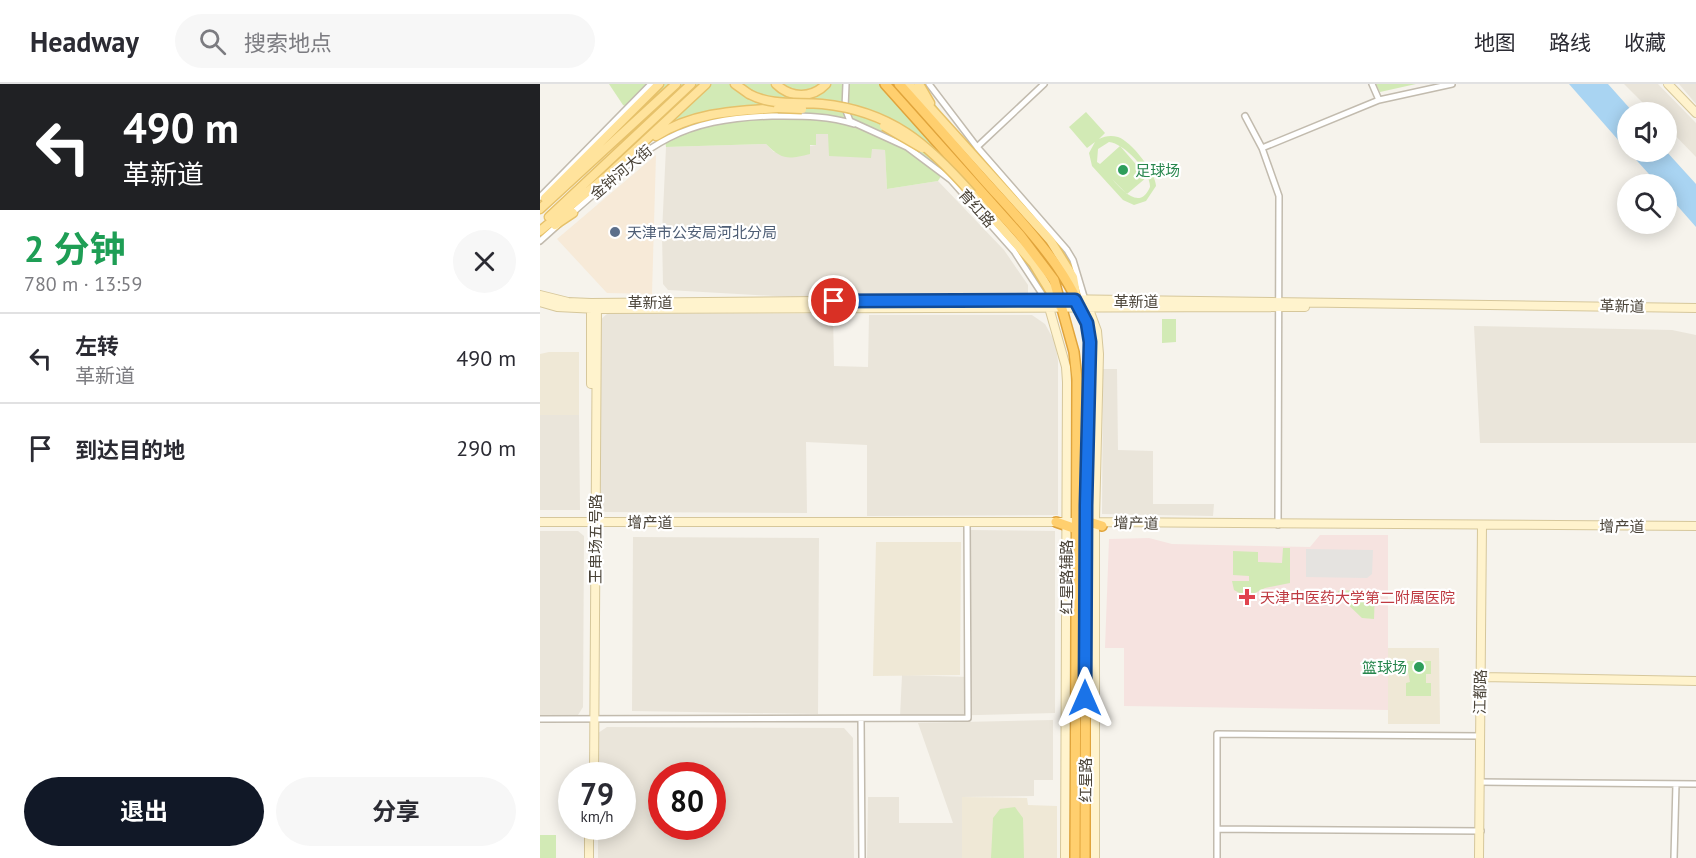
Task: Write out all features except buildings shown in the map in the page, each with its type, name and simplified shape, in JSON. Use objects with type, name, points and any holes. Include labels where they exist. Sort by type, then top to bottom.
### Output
[{"type":"highway","name":"育红路","points":[[885,84],[1062,273],[1082,304]]},
{"type":"highway","name":"育红路","points":[[899,84],[1024,232],[1054,280],[1054,304]]},
{"type":"highway","points":[[1054,304],[1068,329],[1076,364],[1075,505],[1084,526]]},
{"type":"highway","name":"红星路","points":[[1075,858],[1090,351],[1082,304]]},
{"type":"highway","points":[[1056,524],[1084,526]]},
{"type":"highway","name":"红星路","points":[[1084,526],[1085,858]]},
{"type":"main road","points":[[540,203],[568,179],[659,84]]},
{"type":"main road","name":"金钟河大街","points":[[540,209],[568,179],[676,84]]},
{"type":"main road","name":"金钟河大街","points":[[540,226],[581,192],[691,84]]},
{"type":"main road","points":[[629,155],[706,84]]},
{"type":"main road","points":[[735,84],[749,94],[764,100],[833,106],[871,115],[915,137],[1024,232]]},
{"type":"main road","points":[[776,84],[789,93],[806,95],[818,91],[826,84]]},
{"type":"main road","points":[[909,84],[951,133],[973,152],[1024,232]]},
{"type":"main road","points":[[919,84],[951,133]]},
{"type":"main road","points":[[540,233],[581,192],[629,155],[672,127],[702,116],[743,110],[819,109],[858,116],[878,123],[906,138],[946,165]]},
{"type":"main road","points":[[540,233],[573,213]]},
{"type":"street","points":[[540,197],[651,84]]},
{"type":"street","points":[[847,84],[846,111],[854,124]]},
{"type":"street","points":[[929,84],[977,147],[1067,250],[1073,260],[1082,304]]},
{"type":"street","points":[[977,147],[1044,84]]},
{"type":"street","points":[[1372,84],[1379,100]]},
{"type":"street","points":[[1262,148],[1379,100],[1452,84]]},
{"type":"street","points":[[1670,84],[1696,111]]},
{"type":"street","points":[[834,118],[846,111]]},
{"type":"street","name":"育红路","points":[[785,116],[834,118],[898,142],[919,154],[951,180],[1014,251],[1054,304]]},
{"type":"street","name":"金钟河大街","points":[[540,241],[644,151],[671,135],[720,120],[785,116]]},
{"type":"street","points":[[1245,116],[1262,148],[1278,196],[1278,525]]},
{"type":"street","name":"革新道","points":[[540,295],[594,306]]},
{"type":"street","name":"革新道","points":[[540,302],[557,307],[1082,304],[1696,311]]},
{"type":"street","name":"红星路辅路","points":[[1054,304],[1067,375],[1084,526],[1095,858]]},
{"type":"street","name":"红星路辅路","points":[[1065,858],[1084,526],[1100,354],[1097,331],[1082,304]]},
{"type":"street","name":"王串场五号路","points":[[590,762],[594,306]]},
{"type":"street","name":"增产道","points":[[540,523],[1056,524]]},
{"type":"street","points":[[540,719],[968,717],[967,524]]},
{"type":"street","name":"增产道","points":[[1084,526],[1278,525],[1484,529],[1497,527],[1696,527]]},
{"type":"street","name":"江都路","points":[[1481,858],[1484,529]]},
{"type":"street","points":[[1482,677],[1696,681]]},
{"type":"street","name":"王串场五号路","points":[[592,719],[594,762]]},
{"type":"street","points":[[861,719],[862,858]]},
{"type":"street","points":[[1217,858],[1217,734],[1481,736]]},
{"type":"street","points":[[1481,782],[1696,784]]},
{"type":"street","points":[[1674,858],[1676,784]]},
{"type":"street","points":[[1217,829],[1481,831]]},
{"type":"street","points":[[589,840],[589,858]]},
{"type":"street","points":[[594,840],[594,858]]},
{"type":"shaded area","points":[[1624,84],[1658,84],[1676,102],[1642,102]]},
{"type":"shaded area","points":[[1679,84],[1696,84],[1696,104]]},
{"type":"shaded area","points":[[1677,104],[1696,123],[1696,157],[1677,137]]},
{"type":"shaded area","points":[[816,133],[829,134],[829,155],[871,157],[871,149],[885,150],[887,189],[938,181],[1004,250],[1028,285],[1026,296],[793,297],[668,290],[663,284],[662,233],[666,147],[766,144],[774,152],[816,145]]},
{"type":"shaded area","points":[[656,155],[652,294],[607,293],[557,239]]},
{"type":"shaded area","points":[[607,314],[833,314],[834,366],[868,367],[869,315],[1032,315],[1045,324],[1055,342],[1058,361],[1058,515],[867,516],[867,445],[806,442],[807,513],[605,512],[599,506],[599,321]]},
{"type":"shaded area","points":[[1474,326],[1672,330],[1696,335],[1696,443],[1480,443]]},
{"type":"shaded area","points":[[579,352],[579,415],[540,415],[540,354]]},
{"type":"shaded area","points":[[1103,369],[1117,369],[1118,450],[1153,451],[1153,504],[1214,504],[1213,516],[1102,514]]},
{"type":"shaded area","points":[[540,415],[579,415],[580,510],[540,510]]},
{"type":"shaded area","points":[[970,530],[1055,531],[1055,713],[900,717],[902,675],[970,677]]},
{"type":"shaded area","points":[[540,531],[578,531],[584,536],[583,707],[578,715],[540,715]]},
{"type":"shaded area","name":"天津中医药大学第二附属医院","points":[[1320,535],[1388,535],[1388,710],[1124,706],[1124,648],[1105,648],[1109,539],[1149,538],[1172,544],[1310,547]]},
{"type":"shaded area","points":[[633,537],[819,538],[818,714],[632,711]]},
{"type":"shaded area","points":[[876,542],[961,542],[960,675],[873,676]]},
{"type":"shaded area","points":[[1306,549],[1373,550],[1372,574],[1367,578],[1306,577]]},
{"type":"shaded area","points":[[1388,648],[1439,648],[1440,724],[1388,724]]},
{"type":"shaded area","points":[[1053,720],[1053,780],[1034,780],[1034,796],[962,797],[962,858],[867,858],[868,797],[899,797],[899,823],[953,823],[918,723]]},
{"type":"shaded area","points":[[607,727],[844,728],[853,738],[854,858],[598,858],[598,840],[636,840],[636,762],[598,762],[598,733]]},
{"type":"shaded area","points":[[962,797],[1027,798],[1028,805],[1057,806],[1057,858],[962,858]]},
{"type":"green space","points":[[609,84],[920,84],[963,141],[938,181],[887,189],[885,150],[872,149],[871,158],[829,156],[828,134],[816,134],[816,145],[810,145],[810,154],[791,158],[782,156],[766,144],[666,147],[663,128],[623,105]]},
{"type":"green space","points":[[1376,84],[1416,84],[1380,92]]},
{"type":"green space","points":[[1086,112],[1105,133],[1099,139],[1115,136],[1123,140],[1136,151],[1152,173],[1156,186],[1146,201],[1134,205],[1123,200],[1092,166],[1089,153],[1095,142],[1087,148],[1069,127]],"holes":[[[1109,142],[1120,146],[1100,164],[1097,162],[1098,149]],[[1121,147],[1141,166],[1146,174],[1149,181],[1150,187],[1141,197],[1136,198],[1127,194],[1147,177]]]},
{"type":"green space","points":[[1162,319],[1176,319],[1176,342],[1162,343]]},
{"type":"green space","points":[[1283,548],[1290,548],[1290,583],[1265,588],[1247,597],[1234,590],[1232,581],[1249,581],[1249,576],[1233,575],[1233,551],[1258,552],[1258,562],[1282,563]]},
{"type":"green space","points":[[1340,590],[1375,592],[1374,619],[1362,618],[1339,596],[1337,592]]},
{"type":"green space","points":[[1406,661],[1431,661],[1431,674],[1426,674],[1426,683],[1431,683],[1431,696],[1406,696],[1406,683],[1410,682]]},
{"type":"green space","points":[[1015,807],[1023,818],[1024,858],[991,858],[993,818],[1000,809]]},
{"type":"green space","points":[[540,835],[556,835],[556,858],[540,858]]},
{"type":"water","points":[[1569,84],[1608,84],[1624,102],[1617,102],[1617,139]]},
{"type":"water","points":[[1638,162],[1676,162],[1696,184],[1696,227],[1677,205],[1677,174],[1649,174]]},
{"type":"place","name":"足球场","points":[[1123,170]]},
{"type":"place","name":"天津市公安局河北分局","points":[[615,232]]},
{"type":"place","name":"天津中医药大学第二附属医院","points":[[1247,597]]},
{"type":"place","name":"篮球场","points":[[1419,667]]},
{"type":"route","points":[[834,301],[1075,300],[1087,323],[1090,342],[1085,698]]}]
